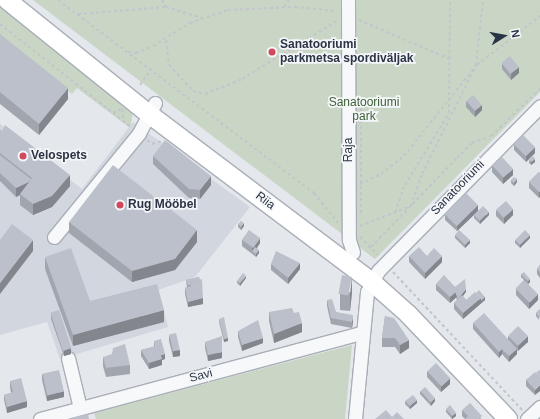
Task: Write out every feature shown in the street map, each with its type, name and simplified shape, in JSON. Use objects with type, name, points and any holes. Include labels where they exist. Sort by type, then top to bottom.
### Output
[{"type":"highway","name":"Riia","points":[[7,0],[152,109],[378,272],[408,314],[508,419]]},
{"type":"highway","name":"Riia","points":[[22,0],[152,109],[378,272],[526,418]]},
{"type":"street","name":"Raja","points":[[348,0],[349,187],[355,230],[352,252]]},
{"type":"street","name":"Sanatooriumi","points":[[378,272],[540,106]]},
{"type":"street","points":[[54,236],[139,133],[152,109]]},
{"type":"street","points":[[355,419],[362,333],[378,272]]},
{"type":"street","name":"Savi","points":[[40,419],[362,333]]},
{"type":"street","points":[[68,358],[80,408]]},
{"type":"street","points":[[526,418],[540,407]]},
{"type":"path","points":[[58,0],[314,193],[337,222],[355,230],[370,247],[378,272],[398,281],[526,418]]},
{"type":"path","points":[[162,0],[166,7]]},
{"type":"path","points":[[284,8],[289,0]]},
{"type":"path","points":[[395,212],[405,185],[449,113],[450,0]]},
{"type":"path","points":[[411,206],[422,174],[476,65],[483,0]]},
{"type":"path","points":[[78,14],[166,7],[201,18]]},
{"type":"path","points":[[127,51],[136,53],[167,39],[201,18],[228,10],[284,8],[327,9],[348,14],[401,41],[450,59]]},
{"type":"path","points":[[167,39],[165,56],[169,65],[193,91],[205,94],[242,79],[348,14]]},
{"type":"path","points":[[349,187],[372,180],[404,156],[476,65],[540,16]]},
{"type":"path","points":[[0,24],[139,133]]},
{"type":"path","points":[[140,85],[151,69]]},
{"type":"path","points":[[370,247],[472,143],[491,136],[540,89]]},
{"type":"path","points":[[122,108],[124,121]]},
{"type":"path","points":[[355,230],[411,206]]},
{"type":"shaded area","points":[[133,122],[250,207],[195,277],[158,290],[168,327],[60,359],[47,322],[0,335],[0,124],[82,189]]},
{"type":"green space","name":"Sanatooriumi park","points":[[33,0],[540,0],[540,92],[375,259]]},
{"type":"green space","points":[[0,2],[133,113],[130,128],[77,88],[72,94],[0,35]]},
{"type":"green space","points":[[352,345],[345,419],[96,419],[94,413]]},
{"type":"building","points":[[0,34],[68,88],[39,124],[0,92]]},
{"type":"building","points":[[510,56],[519,67],[510,74],[501,63]]},
{"type":"building","points":[[473,95],[482,105],[475,111],[466,101]]},
{"type":"building","points":[[5,125],[70,175],[52,196],[33,204],[20,194],[32,178],[0,153],[0,130],[2,131]]},
{"type":"building","points":[[523,135],[535,147],[526,156],[514,144]]},
{"type":"building","points":[[165,140],[211,176],[200,190],[189,189],[153,156]]},
{"type":"building","points":[[0,155],[31,179],[29,182],[16,188],[0,173]]},
{"type":"building","points":[[533,156],[535,159],[531,162],[529,160]]},
{"type":"building","points":[[502,157],[513,169],[503,178],[492,166]]},
{"type":"building","name":"Rug Mööbel","points":[[113,165],[197,230],[175,259],[132,271],[69,222]]},
{"type":"building","points":[[539,172],[540,191],[539,192],[529,182]]},
{"type":"building","points":[[514,177],[517,179],[514,183],[511,180]]},
{"type":"building","points":[[466,193],[478,205],[457,226],[445,214]]},
{"type":"building","points":[[506,201],[513,209],[503,218],[496,210]]},
{"type":"building","points":[[483,206],[489,212],[479,221],[474,215]]},
{"type":"building","points":[[241,221],[244,223],[241,227],[238,224]]},
{"type":"building","points":[[12,224],[33,240],[0,283],[0,240]]},
{"type":"building","points":[[249,230],[260,238],[253,248],[242,240]]},
{"type":"building","points":[[459,230],[470,240],[465,245],[455,235]]},
{"type":"building","points":[[525,230],[530,235],[520,245],[515,240]]},
{"type":"building","points":[[255,247],[259,250],[256,254],[252,251]]},
{"type":"building","points":[[419,247],[427,256],[434,248],[442,256],[425,273],[409,256]]},
{"type":"building","points":[[71,248],[90,301],[157,284],[164,310],[73,335],[45,257]]},
{"type":"building","points":[[276,251],[300,263],[288,278],[271,264]]},
{"type":"building","points":[[540,265],[540,272],[537,269]]},
{"type":"building","points":[[524,272],[530,279],[528,281],[521,274]]},
{"type":"building","points":[[243,273],[246,276],[240,283],[237,281]]},
{"type":"building","points":[[342,275],[352,277],[348,296],[338,294]]},
{"type":"building","points":[[444,275],[458,290],[450,297],[436,284]]},
{"type":"building","points":[[199,277],[200,280],[188,285],[186,280]]},
{"type":"building","points":[[202,279],[203,298],[188,302],[185,288],[191,286],[190,283]]},
{"type":"building","points":[[465,279],[466,289],[458,299],[455,292],[458,290],[455,287]]},
{"type":"building","points":[[524,280],[538,294],[530,303],[516,288]]},
{"type":"building","points":[[479,290],[485,297],[481,301],[481,298],[476,293]]},
{"type":"building","points":[[475,292],[481,298],[463,313],[454,303],[462,295],[466,300]]},
{"type":"building","points":[[332,299],[336,312],[353,315],[352,322],[331,318],[327,300]]},
{"type":"building","points":[[292,308],[294,313],[299,312],[302,323],[274,334],[269,312]]},
{"type":"building","points":[[540,309],[540,316],[539,317],[536,313]]},
{"type":"building","points":[[59,310],[71,348],[63,351],[50,313]]},
{"type":"building","points":[[484,313],[517,349],[509,356],[502,349],[499,352],[473,323]]},
{"type":"building","points":[[385,316],[394,318],[409,340],[400,345],[395,338],[382,338]]},
{"type":"building","points":[[224,317],[228,338],[224,339],[219,319]]},
{"type":"building","points":[[258,320],[263,338],[242,345],[238,331]]},
{"type":"building","points":[[518,326],[528,336],[518,346],[508,336]]},
{"type":"building","points":[[176,333],[180,350],[173,351],[169,335]]},
{"type":"building","points":[[222,336],[222,352],[208,355],[205,342]]},
{"type":"building","points":[[161,339],[165,354],[161,355],[162,359],[149,363],[141,350],[155,346],[154,341]]},
{"type":"building","points":[[125,344],[130,365],[106,368],[103,357],[112,354],[113,348]]},
{"type":"building","points":[[436,363],[450,378],[442,387],[427,371]]},
{"type":"building","points":[[59,370],[64,391],[47,395],[42,374]]},
{"type":"building","points":[[539,370],[540,371],[540,377],[536,373]]},
{"type":"building","points":[[535,372],[540,377],[540,385],[535,390],[526,380]]},
{"type":"building","points":[[21,378],[27,401],[7,407],[4,395],[13,392],[10,381]]},
{"type":"building","points":[[425,387],[435,398],[431,402],[421,391]]},
{"type":"building","points":[[413,395],[417,400],[410,406],[405,401]]},
{"type":"building","points":[[470,403],[482,416],[479,419],[465,419],[468,416],[462,410]]},
{"type":"building","points":[[450,405],[456,413],[452,416],[446,409]]},
{"type":"building","points":[[386,410],[392,417],[397,412],[404,419],[375,419]]},
{"type":"building","points":[[88,414],[89,419],[71,418]]},
{"type":"place","name":"Sanatooriumi parkmetsa spordiväljak","points":[[272,52]]},
{"type":"place","name":"Velospets","points":[[23,156]]},
{"type":"place","name":"Rug Mööbel","points":[[120,205]]}]
